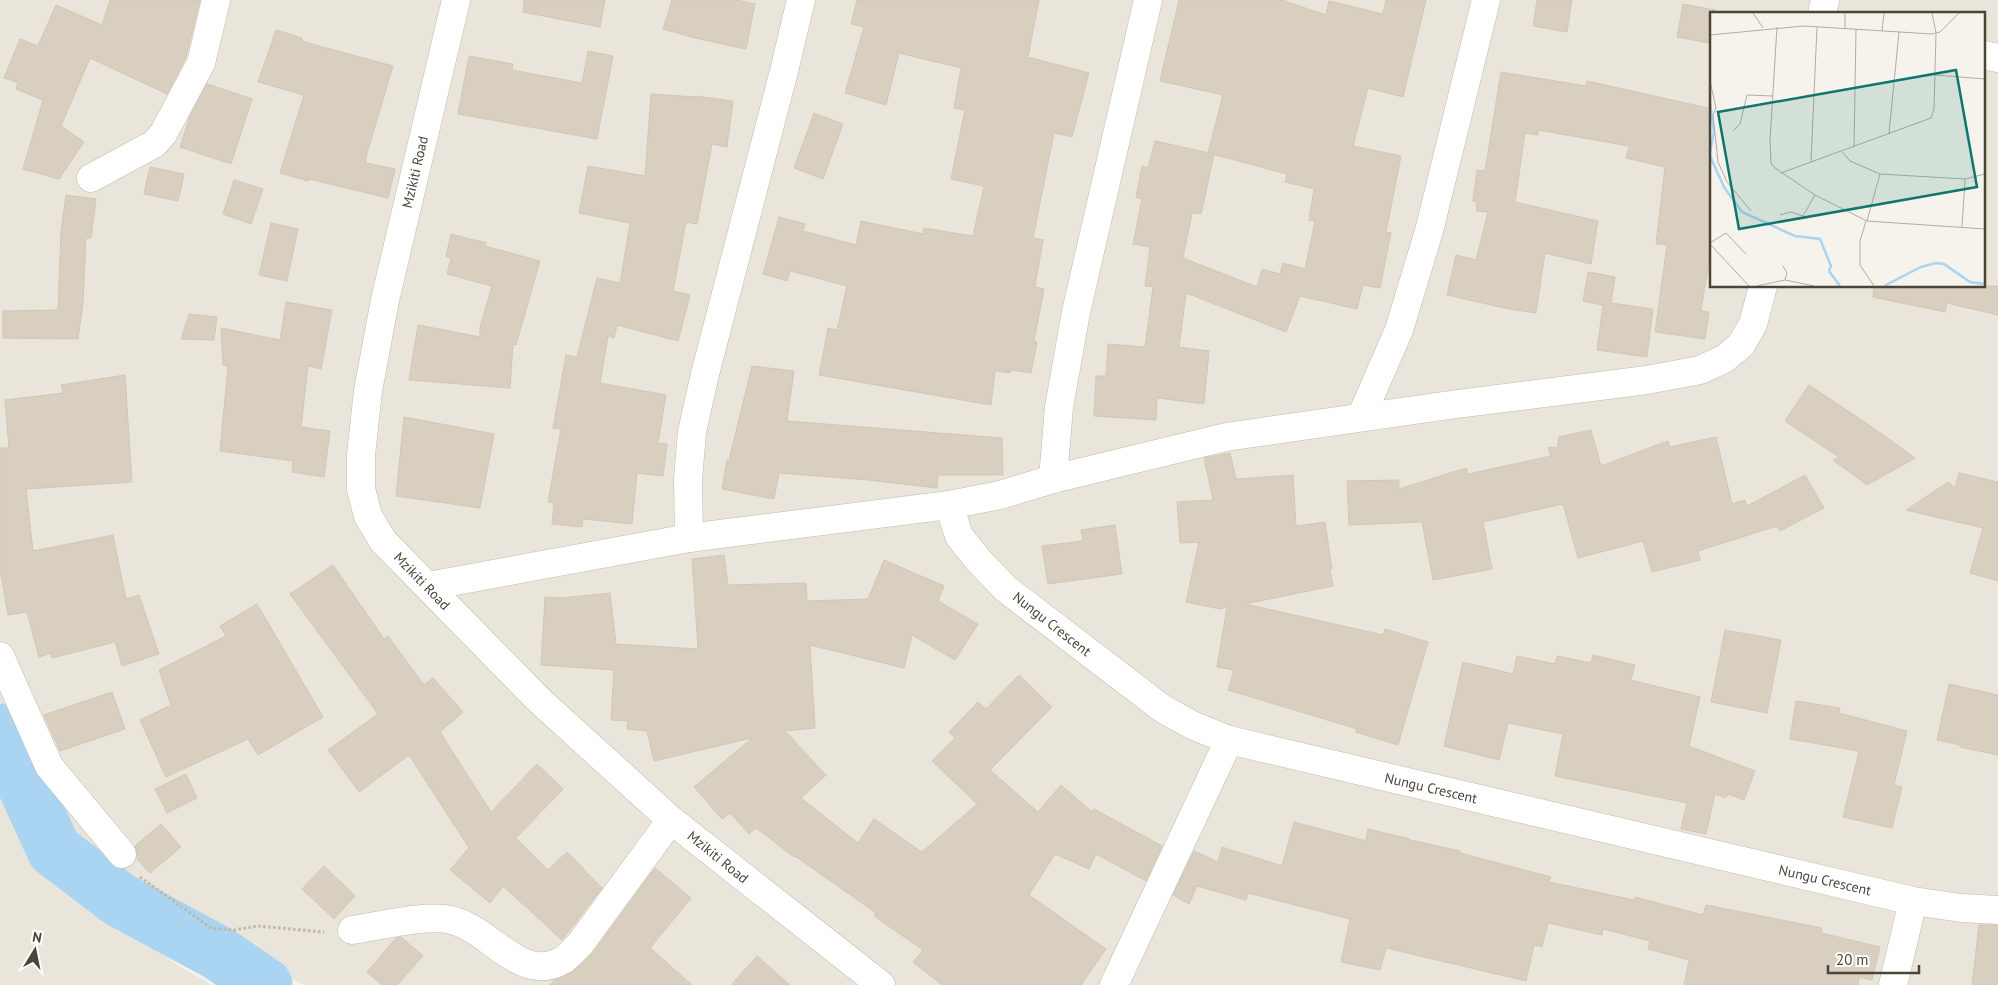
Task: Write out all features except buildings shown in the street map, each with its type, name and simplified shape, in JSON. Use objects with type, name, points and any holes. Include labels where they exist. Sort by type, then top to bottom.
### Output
[{"type":"street","points":[[91,178],[154,144],[163,134],[201,63],[216,0]]},
{"type":"street","name":"Mzikiti Road","points":[[456,0],[385,300],[368,391],[361,455],[361,489],[368,516],[383,541],[540,701],[671,820],[881,985]]},
{"type":"street","points":[[688,538],[688,479],[692,432],[696,412],[704,374],[801,0]]},
{"type":"street","points":[[1052,479],[1059,407],[1076,312],[1148,0]]},
{"type":"street","points":[[1361,417],[1399,330],[1429,231],[1486,0]]},
{"type":"street","points":[[428,586],[688,538],[949,505],[1000,495],[1052,479],[1226,438],[1361,417],[1647,380],[1700,370],[1724,359],[1742,345],[1753,324],[1762,288]]},
{"type":"street","name":"Nungu Crescent","points":[[949,505],[959,536],[979,561],[1006,589],[1163,709],[1194,726],[1229,740],[1913,901],[1961,908],[1998,910]]},
{"type":"street","points":[[0,656],[48,766],[122,854]]},
{"type":"street","points":[[1114,985],[1229,740]]},
{"type":"street","points":[[352,930],[431,918],[450,920],[467,925],[524,964],[545,968],[564,960],[580,944],[671,820]]},
{"type":"street","points":[[1893,985],[1913,901]]},
{"type":"path","points":[[122,854],[141,877],[211,928],[234,930],[258,926],[319,933],[352,930]]},
{"type":"shaded area","points":[[0,0],[1998,0],[1998,985],[304,985],[126,892],[69,833],[14,732],[0,701]]},
{"type":"shaded area","points":[[0,787],[36,861],[176,964],[212,985],[0,985]]},
{"type":"waterway","points":[[0,731],[54,850],[120,900],[218,953],[265,985]]}]
